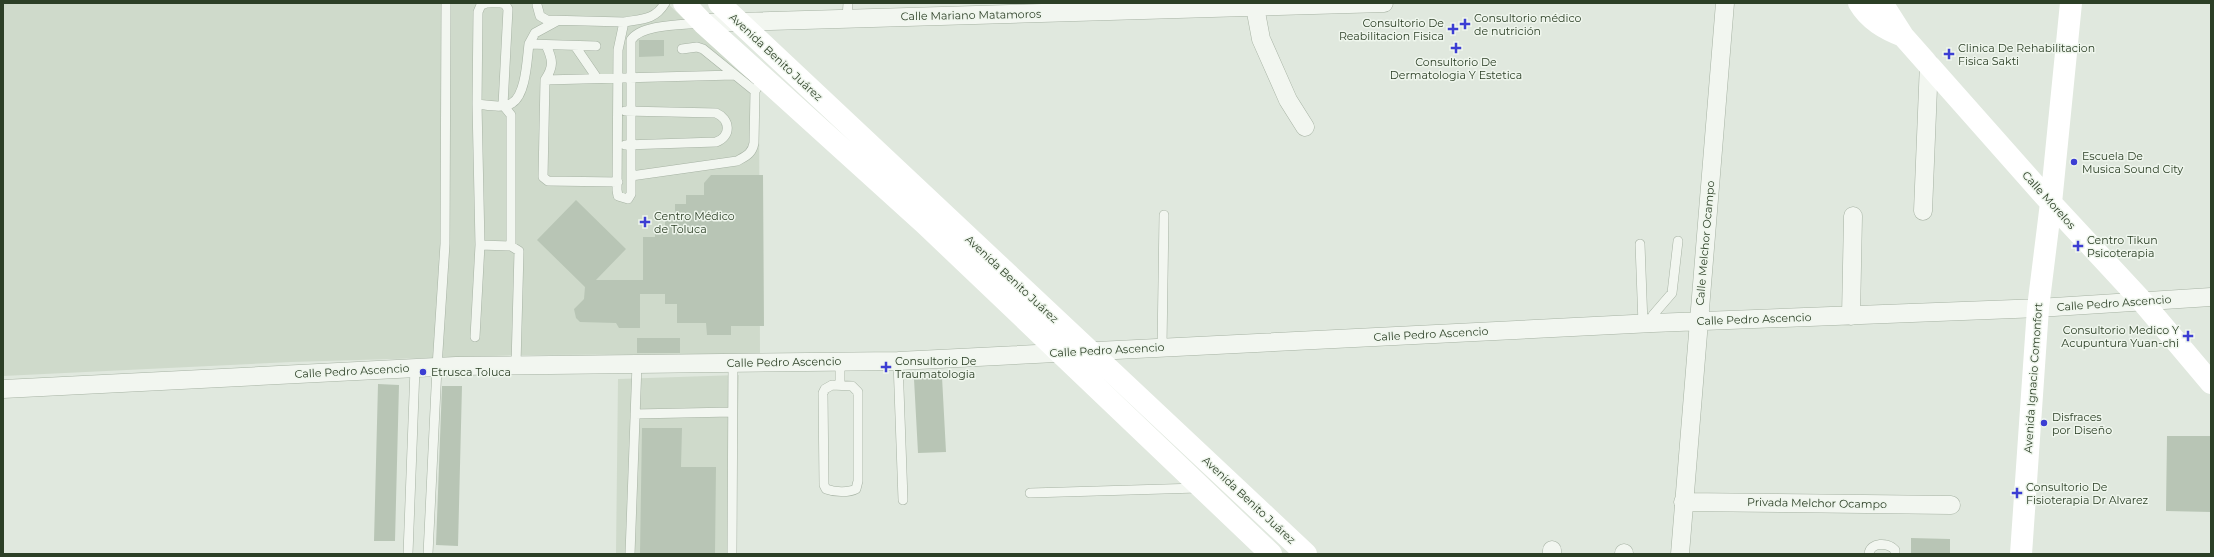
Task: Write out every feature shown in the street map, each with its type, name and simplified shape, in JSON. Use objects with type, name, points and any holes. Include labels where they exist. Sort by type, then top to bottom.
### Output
[{"type":"main road","name":"Avenida Benito Juárez","points":[[684,3],[760,84],[924,223],[1270,554]]},
{"type":"main road","name":"Avenida Benito Juárez","points":[[719,3],[1306,554]]},
{"type":"main road","name":"Calle Morelos","points":[[1859,3],[1863,10],[1883,28],[1903,36]]},
{"type":"main road","name":"Calle Morelos","points":[[1882,3],[1903,36],[2051,204],[2141,300],[2211,383]]},
{"type":"main road","name":"Avenida Ignacio Comonfort","points":[[2021,554],[2038,308],[2051,204],[2071,3]]},
{"type":"street","name":"Calle Mariano Matamoros","points":[[703,23],[848,10],[1193,6],[1254,7],[1300,4],[1384,3]]},
{"type":"street","name":"Calle Melchor Ocampo","points":[[1680,554],[1683,502],[1725,3]]},
{"type":"street","points":[[1254,7],[1261,39],[1288,100],[1305,127]]},
{"type":"street","points":[[1923,211],[1928,63]]},
{"type":"street","points":[[1851,316],[1853,216]]},
{"type":"street","name":"Calle Pedro Ascencio","points":[[3,389],[437,367],[898,361],[1060,353],[1088,350],[1648,323],[2038,308],[2141,300],[2211,297]]},
{"type":"street","name":"Privada Melchor Ocampo","points":[[1683,502],[1951,505]]},
{"type":"lane","points":[[428,554],[437,367],[445,244],[446,3]]},
{"type":"lane","points":[[476,337],[480,245],[477,104],[479,8],[485,3],[505,4],[508,9],[503,106],[511,114],[511,246]]},
{"type":"lane","points":[[537,5],[540,16],[547,20],[624,22],[658,14],[665,3]]},
{"type":"lane","points":[[477,104],[503,106],[512,103],[520,94],[529,44],[536,33],[556,21]]},
{"type":"lane","points":[[624,22],[619,40],[618,196],[628,199],[632,194],[630,46],[634,35],[651,28],[703,23]]},
{"type":"lane","points":[[529,44],[596,46]]},
{"type":"lane","points":[[546,45],[553,61],[553,67],[545,80],[542,174],[544,180],[618,182]]},
{"type":"lane","points":[[575,46],[597,78]]},
{"type":"lane","points":[[682,49],[703,49],[734,75]]},
{"type":"lane","points":[[545,80],[734,75],[760,84],[754,143],[752,151],[747,156],[737,161],[632,176]]},
{"type":"lane","points":[[618,111],[716,113],[723,116],[728,123],[728,133],[722,140],[716,142],[618,145]]},
{"type":"lane","points":[[1162,347],[1164,215]]},
{"type":"lane","points":[[1648,323],[1672,294],[1678,241]]},
{"type":"lane","points":[[1640,244],[1648,323]]},
{"type":"lane","points":[[480,245],[511,246],[519,251],[516,365]]},
{"type":"lane","points":[[898,361],[903,500]]},
{"type":"lane","points":[[840,362],[840,385]]},
{"type":"lane","points":[[732,554],[733,363]]},
{"type":"lane","points":[[630,554],[637,364]]},
{"type":"lane","points":[[408,554],[415,368]]},
{"type":"lane","points":[[840,385],[855,387],[858,392],[858,481],[856,489],[852,491],[831,491],[826,489],[823,479],[824,393],[828,386],[840,385]]},
{"type":"lane","points":[[635,414],[732,412]]},
{"type":"lane","points":[[1030,493],[1201,488]]},
{"type":"lane","points":[[1869,554],[1871,547],[1874,545],[1889,545],[1895,550],[1895,554]]},
{"type":"shaded area","points":[[3,3],[667,3],[759,90],[760,354],[528,355],[291,362],[3,376]]},
{"type":"shaded area","points":[[739,375],[734,554],[616,554],[618,379]]},
{"type":"building","points":[[639,40],[664,40],[664,56],[639,57]]},
{"type":"building","points":[[711,175],[763,175],[764,326],[731,326],[731,335],[707,335],[706,323],[677,323],[677,304],[665,304],[665,294],[640,294],[640,328],[619,328],[616,323],[580,322],[576,318],[574,309],[584,299],[585,287],[537,240],[576,200],[626,249],[596,280],[643,280],[643,237],[655,237],[655,227],[665,227],[665,216],[675,216],[675,204],[686,204],[686,195],[704,195],[704,183]]},
{"type":"building","points":[[637,338],[680,338],[680,353],[637,353]]},
{"type":"building","points":[[942,377],[946,452],[918,453],[914,379]]},
{"type":"building","points":[[378,384],[399,385],[395,541],[374,541]]},
{"type":"building","points":[[442,386],[462,386],[458,546],[436,545]]},
{"type":"building","points":[[642,428],[682,428],[681,467],[716,467],[715,554],[640,554]]},
{"type":"building","points":[[2167,436],[2211,436],[2211,512],[2166,511]]},
{"type":"building","points":[[1911,538],[1950,539],[1950,554],[1911,554]]},
{"type":"place","name":"Consultorio médico de nutrición","points":[[1465,24]]},
{"type":"place","name":"Consultorio De Reabilitacion Fisica","points":[[1453,29]]},
{"type":"place","name":"Consultorio De Dermatologia Y Estetica","points":[[1456,48]]},
{"type":"place","name":"Clinica De Rehabilitacion Fisica Sakti","points":[[1949,54]]},
{"type":"place","name":"Escuela De Musica Sound City","points":[[2074,162]]},
{"type":"place","name":"Centro Médico de Toluca","points":[[645,222]]},
{"type":"place","name":"Centro Tikun Psicoterapia","points":[[2078,246]]},
{"type":"place","name":"Consultorio Medico Y Acupuntura Yuan-chi","points":[[2188,336]]},
{"type":"place","name":"Consultorio De Traumatologia","points":[[886,367]]},
{"type":"place","name":"Etrusca Toluca","points":[[423,372]]},
{"type":"place","name":"Disfraces por Diseño","points":[[2044,423]]},
{"type":"place","name":"Consultorio De Fisioterapia Dr Alvarez","points":[[2017,493]]}]
